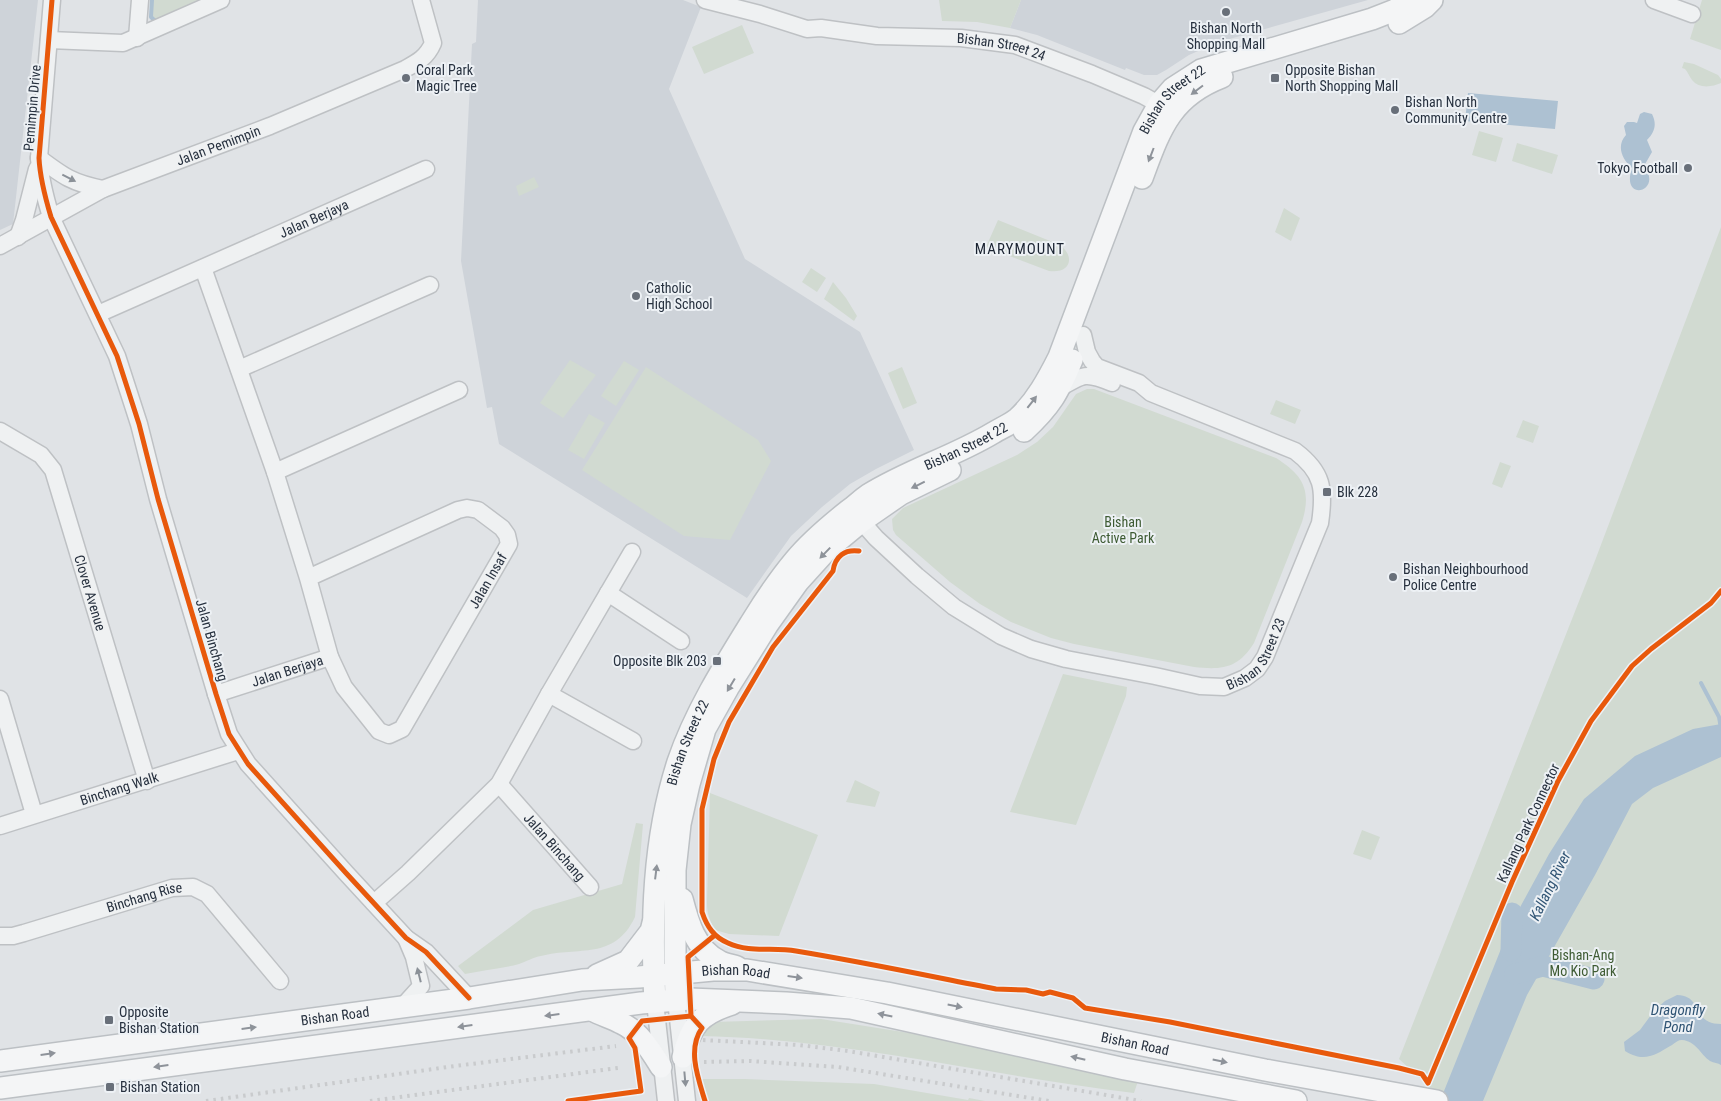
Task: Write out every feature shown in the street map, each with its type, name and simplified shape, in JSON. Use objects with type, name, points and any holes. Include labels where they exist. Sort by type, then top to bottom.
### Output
[{"type":"main road","name":"Bishan Street 22","points":[[655,1002],[654,921],[656,876],[664,820],[678,763],[692,727],[720,671],[765,601],[795,560],[834,522],[856,515],[990,450],[1024,431],[1050,404],[1060,388],[1083,335],[1159,133],[1165,108],[1173,88],[1201,70],[1372,19],[1395,10],[1411,0]]},
{"type":"main road","name":"Bishan Street 22","points":[[676,1000],[675,870],[683,808],[697,754],[706,729],[728,688],[768,624],[798,582],[856,515],[868,495],[909,473],[979,441],[1017,419],[1030,405],[1045,384],[1060,357],[1144,131],[1165,108],[1208,82],[1227,75],[1373,33],[1404,21],[1432,0]]},
{"type":"main road","points":[[675,870],[688,924],[701,946],[718,960],[747,970]]},
{"type":"main road","points":[[582,980],[608,971],[628,961],[651,931],[654,921]]},
{"type":"main road","name":"Bishan Road","points":[[0,1061],[469,998],[582,980],[713,970],[747,970],[887,993],[1264,1070],[1434,1100]]},
{"type":"main road","name":"Bishan Road","points":[[0,1088],[676,1000],[742,1001],[851,1008],[1125,1069],[1296,1101]]},
{"type":"main road","points":[[683,1057],[690,1032],[700,1020],[708,1013],[742,1001]]},
{"type":"main road","points":[[591,1010],[623,1023],[633,1031],[647,1046],[661,1067]]},
{"type":"street","name":"Pemimpin Drive","points":[[51,217],[42,185],[39,158],[52,0]]},
{"type":"street","points":[[137,38],[140,0]]},
{"type":"street","points":[[49,40],[123,43],[221,0]]},
{"type":"street","name":"Jalan Pemimpin","points":[[0,246],[103,189],[270,126],[405,69],[421,60],[430,50],[433,43],[421,0]]},
{"type":"street","name":"Bishan Street 24","points":[[705,0],[760,14],[807,29],[821,28],[870,35],[961,38],[1015,45],[1061,61],[1144,96],[1165,108]]},
{"type":"street","name":"Bishan Street 24","points":[[747,0],[821,28]]},
{"type":"street","points":[[1654,0],[1692,14]]},
{"type":"street","points":[[18,237],[39,158],[66,178],[83,185],[103,189]]},
{"type":"street","name":"Jalan Berjaya","points":[[98,314],[426,169]]},
{"type":"street","name":"Jalan Binchang","points":[[51,217],[117,356],[139,424],[158,499],[229,734],[238,750],[374,903],[406,938],[426,952],[469,998]]},
{"type":"street","name":"Jalan Berjaya","points":[[203,268],[275,472],[330,657],[344,687],[379,731],[389,735]]},
{"type":"street","points":[[239,369],[430,284]]},
{"type":"street","name":"Bishan Street 23","points":[[856,515],[876,538],[954,607],[1001,636],[1031,649],[1066,659],[1200,686],[1224,687],[1245,678],[1257,669],[1265,657],[1320,523],[1324,500],[1315,470],[1307,460],[1295,451],[1152,393],[1139,383],[1097,367],[1087,352],[1083,335]]},
{"type":"street","name":"Bishan Street 23","points":[[1060,388],[1076,378],[1095,376],[1138,394],[1152,393]]},
{"type":"street","points":[[275,472],[459,390]]},
{"type":"street","name":"Clover Avenue","points":[[0,430],[42,455],[53,470],[146,780]]},
{"type":"street","name":"Jalan Insaf","points":[[308,578],[458,510],[467,508],[478,510],[507,534],[508,544],[402,729],[389,735]]},
{"type":"street","points":[[374,903],[408,873],[499,784],[632,552]]},
{"type":"street","points":[[608,593],[681,641]]},
{"type":"street","name":"Jalan Berjaya","points":[[216,694],[330,657]]},
{"type":"street","points":[[549,694],[633,741]]},
{"type":"street","points":[[0,699],[34,814]]},
{"type":"street","name":"Binchang Walk","points":[[0,826],[238,750]]},
{"type":"street","name":"Jalan Binchang","points":[[499,784],[590,887]]},
{"type":"street","name":"Binchang Rise","points":[[0,936],[24,934],[172,888],[193,887],[206,894],[280,981]]},
{"type":"street","name":"Jalan Binchang","points":[[402,1007],[421,986],[414,957],[406,938]]},
{"type":"street","points":[[676,1000],[687,1101]]},
{"type":"street","points":[[655,1002],[666,1101]]},
{"type":"shaded area","points":[[0,0],[38,0],[13,224],[0,230]]},
{"type":"shaded area","name":"Catholic High School","points":[[478,0],[683,0],[701,7],[669,89],[745,259],[860,332],[914,450],[850,484],[822,507],[791,536],[747,598],[499,444],[492,407],[487,408],[461,261],[472,44],[476,42]]},
{"type":"shaded area","points":[[1021,0],[1368,0],[1219,42],[1189,55],[1157,75],[1144,75],[1126,68],[1125,70],[1037,35],[1010,28]]},
{"type":"green space","points":[[152,0],[201,0],[155,21],[151,17]]},
{"type":"green space","points":[[939,0],[1021,0],[1010,28],[977,22],[942,21]]},
{"type":"green space","points":[[1702,0],[1721,0],[1721,50],[1690,39]]},
{"type":"green space","points":[[742,25],[754,53],[704,74],[692,47]]},
{"type":"green space","points":[[1684,62],[1694,64],[1718,75],[1721,83],[1710,86],[1698,85],[1682,68]]},
{"type":"green space","points":[[1479,131],[1503,138],[1496,162],[1472,155]]},
{"type":"green space","points":[[1517,143],[1558,155],[1552,174],[1512,161]]},
{"type":"green space","points":[[534,177],[539,187],[519,196],[516,186]]},
{"type":"green space","points":[[1284,208],[1300,218],[1291,241],[1275,232]]},
{"type":"green space","points":[[998,220],[1060,245],[1068,255],[1068,264],[1062,270],[1049,271],[986,247]]},
{"type":"green space","name":"Bishan-Ang Mo Kio Park","points":[[1721,227],[1721,1101],[1484,1101],[1433,1090],[1399,1059],[1596,558]]},
{"type":"green space","points":[[811,268],[826,278],[817,292],[802,282]]},
{"type":"green space","points":[[833,282],[857,316],[854,321],[824,299]]},
{"type":"green space","points":[[570,360],[596,375],[563,418],[540,403]]},
{"type":"green space","points":[[624,361],[639,370],[616,406],[601,396]]},
{"type":"green space","points":[[646,367],[758,440],[771,461],[730,540],[684,536],[582,470]]},
{"type":"green space","points":[[902,367],[917,403],[903,409],[888,373]]},
{"type":"green space","name":"Bishan Active Park","points":[[1087,389],[1094,389],[1276,458],[1293,471],[1303,484],[1306,501],[1302,522],[1254,643],[1248,652],[1235,663],[1221,668],[1194,667],[1051,638],[1011,622],[980,604],[950,582],[896,535],[893,530],[892,519],[903,508],[1017,455],[1037,442],[1053,427],[1076,394]]},
{"type":"green space","points":[[1276,400],[1301,410],[1295,424],[1270,414]]},
{"type":"green space","points":[[589,414],[605,423],[584,459],[568,450]]},
{"type":"green space","points":[[1523,420],[1539,426],[1533,443],[1516,437]]},
{"type":"green space","points":[[1500,462],[1511,466],[1502,488],[1492,484]]},
{"type":"green space","points":[[1063,674],[1127,687],[1126,696],[1076,825],[1010,812]]},
{"type":"green space","points":[[855,780],[880,792],[875,807],[846,802]]},
{"type":"green space","points":[[710,793],[818,835],[779,936],[729,934],[715,930],[712,924],[708,914],[707,903]]},
{"type":"green space","points":[[636,823],[643,824],[635,917],[626,931],[617,940],[606,946],[594,949],[555,953],[512,966],[465,974],[458,966],[533,910],[622,884]]},
{"type":"green space","points":[[1362,830],[1380,837],[1371,860],[1353,854]]},
{"type":"green space","points":[[821,1019],[922,1035],[1139,1078],[1134,1093],[864,1051],[756,1039],[701,1036],[712,1022]]},
{"type":"green space","points":[[699,1079],[874,1084],[968,1100],[969,1098],[985,1101],[707,1101]]},
{"type":"water","points":[[1468,93],[1558,101],[1555,129],[1465,121]]},
{"type":"water","points":[[1644,112],[1652,114],[1655,125],[1652,134],[1647,140],[1652,152],[1644,166],[1649,175],[1649,182],[1646,187],[1636,190],[1632,186],[1630,179],[1632,168],[1623,157],[1621,144],[1626,135],[1624,126],[1627,122],[1637,123],[1640,114]]},
{"type":"water","name":"Kallang River","points":[[1721,724],[1721,757],[1653,788],[1632,804],[1595,875],[1527,995],[1483,1101],[1440,1101],[1511,924],[1549,854],[1584,799],[1635,756],[1693,729]]},
{"type":"water","name":"Dragonfly Pond","points":[[1677,995],[1685,996],[1691,1000],[1705,1019],[1712,1023],[1721,1024],[1721,1065],[1710,1061],[1694,1045],[1682,1040],[1660,1052],[1644,1057],[1638,1057],[1625,1051],[1624,1042],[1640,1030],[1654,1011],[1665,1001]]},
{"type":"waterway","points":[[152,0],[151,17],[155,21],[158,20]]},
{"type":"waterway","points":[[1701,683],[1719,717],[1721,729]]},
{"type":"waterway","points":[[1511,951],[1512,913]]},
{"type":"waterway","points":[[1515,974],[1543,966],[1594,979]]},
{"type":"railway","points":[[703,1040],[799,1045],[848,1051],[1141,1101]]},
{"type":"railway","points":[[206,1101],[455,1066],[616,1046]]},
{"type":"railway","points":[[704,1062],[750,1061],[838,1067],[1049,1101]]},
{"type":"railway","points":[[370,1101],[618,1068]]},
{"type":"cycle path","points":[[52,0],[39,158],[45,195],[51,217],[117,356],[139,424],[158,499],[229,734],[248,764],[346,873],[406,938],[426,952],[469,998]]},
{"type":"cycle path","name":"Kallang Park Connector","points":[[859,551],[845,552],[838,558],[833,571],[773,647],[729,722],[714,759],[702,809],[702,912],[715,935],[723,941],[744,948],[796,951],[996,989],[1026,990],[1043,994],[1050,992],[1073,998],[1085,1008],[1170,1022],[1399,1068],[1422,1074],[1428,1083],[1512,882],[1558,781],[1591,721],[1632,666],[1711,603],[1721,591]]},
{"type":"cycle path","points":[[568,1101],[641,1091],[635,1048],[629,1038],[642,1021],[691,1016],[688,957],[715,935]]},
{"type":"cycle path","points":[[691,1016],[702,1028],[695,1045],[695,1064],[705,1101]]},
{"type":"place","name":"Bishan North Shopping Mall","points":[[1226,12]]},
{"type":"place","name":"Coral Park Magic Tree","points":[[406,78]]},
{"type":"place","name":"Opposite Bishan North Shopping Mall","points":[[1275,78]]},
{"type":"place","name":"Bishan North Community Centre","points":[[1395,110]]},
{"type":"place","name":"Tokyo Football","points":[[1688,168]]},
{"type":"place","name":"Catholic High School","points":[[636,296]]},
{"type":"place","name":"Blk 228","points":[[1327,492]]},
{"type":"place","name":"Bishan Neighbourhood Police Centre","points":[[1393,577]]},
{"type":"place","name":"Opposite Blk 203","points":[[717,661]]},
{"type":"place","name":"Opposite Bishan Station","points":[[109,1020]]},
{"type":"place","name":"Bishan Station","points":[[110,1087]]},
{"type":"district","name":"MARYMOUNT","points":[[1020,249]]}]
